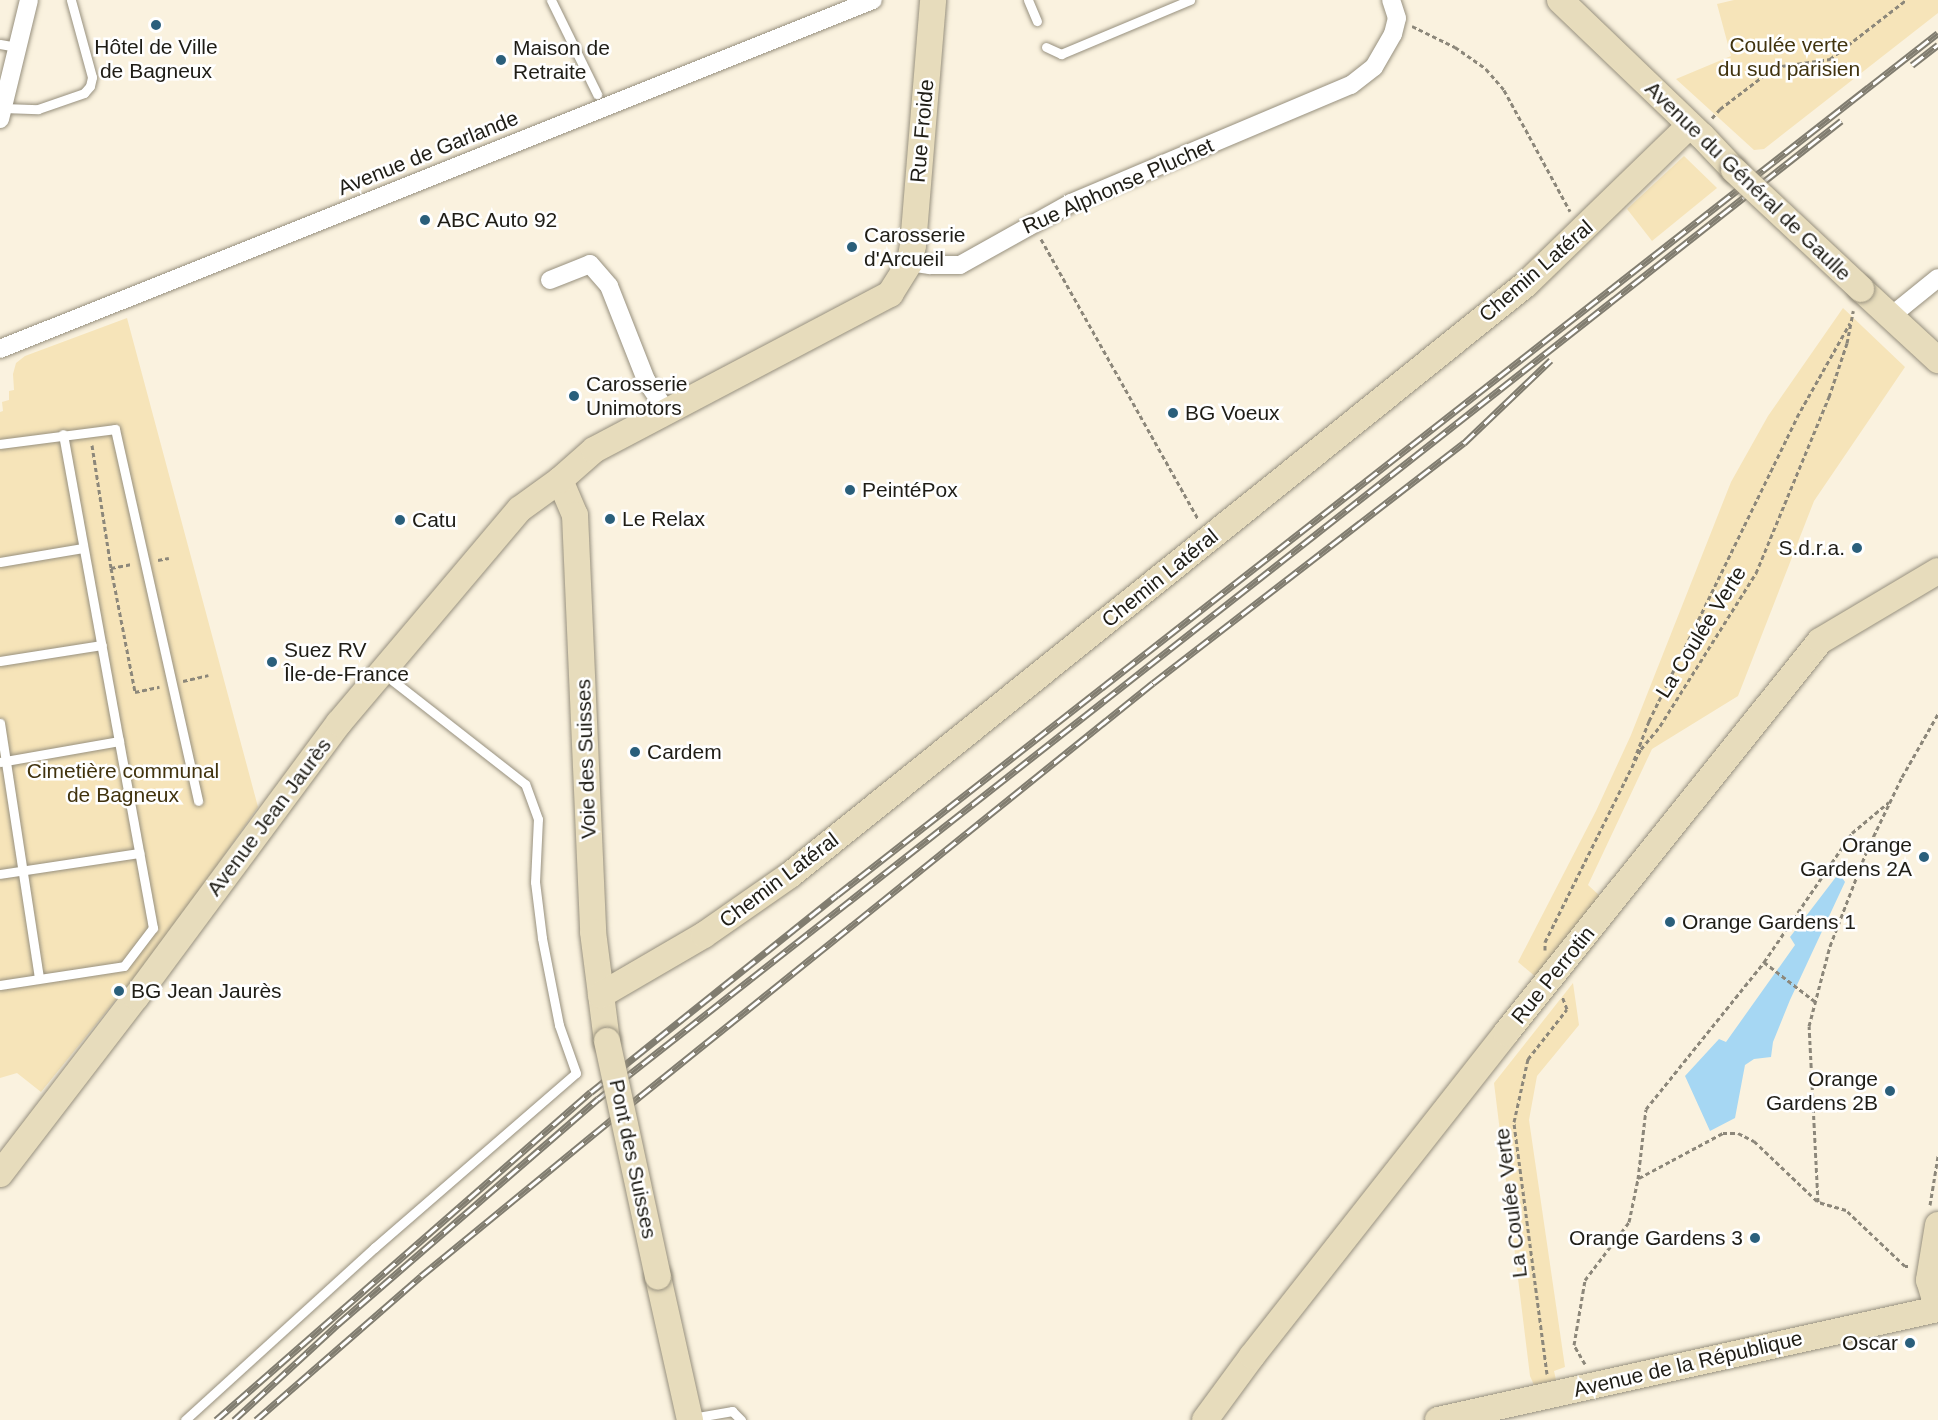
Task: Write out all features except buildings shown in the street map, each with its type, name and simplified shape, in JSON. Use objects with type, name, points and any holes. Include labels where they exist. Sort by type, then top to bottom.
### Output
[{"type":"street","points":[[1,113],[8,46],[28,0]]},
{"type":"street","name":"Avenue de Garlande","points":[[0,349],[873,0]]},
{"type":"street","name":"Rue Froide","points":[[910,262],[933,0]]},
{"type":"street","points":[[1391,0],[1397,18]]},
{"type":"street","name":"Avenue du Général de Gaulle","points":[[1567,2],[1701,122],[1734,171],[1857,299],[1891,316],[1938,360]]},
{"type":"street","name":"Rue Alphonse Pluchet","points":[[910,262],[960,265],[1071,203],[1351,85],[1374,67],[1393,34],[1397,18]]},
{"type":"street","name":"Chemin Latéral","points":[[601,995],[704,935],[790,875],[1526,284],[1701,122]]},
{"type":"street","points":[[560,480],[594,450],[890,294],[910,262]]},
{"type":"street","points":[[550,280],[590,264],[609,286],[646,380],[667,412]]},
{"type":"street","points":[[1891,316],[1938,278]]},
{"type":"street","name":"Avenue Jean Jaurès","points":[[0,1174],[143,987],[339,723],[520,509],[560,480]]},
{"type":"street","name":"Voie des Suisses","points":[[560,480],[575,515],[593,932],[607,1041]]},
{"type":"street","name":"Rue Perrotin","points":[[1205,1420],[1251,1356],[1506,1033],[1820,641],[1938,571]]},
{"type":"street","name":"Pont des Suisses","points":[[607,1041],[689,1419]]},
{"type":"street","points":[[1938,1225],[1929,1280],[1938,1309]]},
{"type":"street","name":"Avenue de la République","points":[[1438,1420],[1938,1309]]},
{"type":"lane","points":[[1,113],[38,109],[84,93],[90,87],[92,77],[71,0]]},
{"type":"lane","points":[[551,0],[597,94]]},
{"type":"lane","points":[[1028,0],[1037,21]]},
{"type":"lane","points":[[1046,47],[1061,54],[1190,0]]},
{"type":"lane","points":[[0,444],[115,429],[198,801]]},
{"type":"lane","points":[[0,985],[124,966],[153,928],[63,434]]},
{"type":"lane","points":[[0,562],[83,549]]},
{"type":"lane","points":[[0,661],[102,645]]},
{"type":"lane","points":[[185,1420],[374,1248],[576,1073],[560,1025],[542,938],[535,882],[538,819],[525,784],[382,673]]},
{"type":"lane","points":[[0,723],[3,761],[39,978]]},
{"type":"lane","points":[[3,761],[119,741]]},
{"type":"lane","points":[[0,874],[139,853]]},
{"type":"lane","points":[[689,1419],[732,1411],[741,1420]]},
{"type":"path","points":[[1701,122],[1775,67],[1830,59],[1906,0]]},
{"type":"path","points":[[1397,18],[1455,47],[1486,69],[1504,90],[1581,233]]},
{"type":"path","points":[[1033,223],[1209,539]]},
{"type":"path","name":"La Coulée Verte","points":[[1545,960],[1545,942],[1633,765],[1756,573],[1829,397],[1857,299]]},
{"type":"path","points":[[1633,765],[1649,721],[1797,417],[1853,318]]},
{"type":"path","points":[[90,432],[111,568],[135,692],[208,675]]},
{"type":"path","points":[[1818,1203],[1809,1026],[1817,1003],[1830,946],[1867,850],[1889,802],[1938,714]]},
{"type":"path","points":[[1595,1384],[1574,1345],[1585,1280],[1629,1222],[1638,1179],[1646,1110],[1764,962],[1852,832],[1889,802]]},
{"type":"path","points":[[1764,962],[1817,1003]]},
{"type":"path","name":"La Coulée Verte","points":[[1548,1383],[1514,1122],[1528,1059],[1567,1009],[1563,999]]},
{"type":"path","points":[[1638,1179],[1723,1133],[1738,1133],[1754,1141],[1818,1203],[1846,1210],[1905,1266],[1914,1266],[1929,1280]]},
{"type":"green space","name":"Coulée verte du sud parisien","points":[[1734,0],[1938,0],[1938,13],[1764,149],[1754,150],[1676,79],[1731,56],[1717,4]]},
{"type":"green space","points":[[1684,156],[1717,188],[1652,241],[1627,209]]},
{"type":"green space","points":[[1843,308],[1905,367],[1814,501],[1738,696],[1652,749],[1588,885],[1600,896],[1536,977],[1518,962],[1596,811],[1631,735],[1731,482],[1768,416]]},
{"type":"green space","name":"Cimetière communal de Bagneux","points":[[127,318],[258,807],[166,938],[41,1092],[17,1073],[0,1078],[0,412],[3,411],[2,402],[9,400],[9,391],[14,390],[13,374],[16,363],[25,356]]},
{"type":"green space","points":[[1573,983],[1579,1025],[1537,1076],[1529,1120],[1565,1367],[1554,1371],[1556,1380],[1534,1385],[1530,1376],[1494,1083]]},
{"type":"water","points":[[1839,873],[1845,882],[1790,1000],[1773,1042],[1771,1057],[1754,1059],[1745,1065],[1735,1118],[1710,1131],[1685,1076],[1719,1039],[1726,1042],[1795,945],[1790,937]]},
{"type":"railway","points":[[216,1420],[591,1092],[837,895],[1938,33]]},
{"type":"railway","points":[[1912,65],[1938,45]]},
{"type":"railway","points":[[234,1420],[338,1324],[598,1099],[1841,121]]},
{"type":"railway","points":[[256,1420],[421,1276],[618,1114],[1153,683],[1464,443],[1551,360]]},
{"type":"place","name":"Hôtel de Ville de Bagneux","points":[[156,25]]},
{"type":"place","name":"Maison de Retraite","points":[[501,60]]},
{"type":"place","name":"ABC Auto 92","points":[[425,220]]},
{"type":"place","name":"Carosserie d'Arcueil","points":[[852,247]]},
{"type":"place","name":"Carosserie Unimotors","points":[[574,396]]},
{"type":"place","name":"BG Voeux","points":[[1173,413]]},
{"type":"place","name":"PeintéPox","points":[[850,490]]},
{"type":"place","name":"Le Relax","points":[[610,519]]},
{"type":"place","name":"Catu","points":[[400,520]]},
{"type":"place","name":"S.d.r.a.","points":[[1857,548]]},
{"type":"place","name":"Suez RV Île-de-France","points":[[272,662]]},
{"type":"place","name":"Cardem","points":[[635,752]]},
{"type":"place","name":"Orange Gardens 2A","points":[[1924,857]]},
{"type":"place","name":"Orange Gardens 1","points":[[1670,922]]},
{"type":"place","name":"BG Jean Jaurès","points":[[119,991]]},
{"type":"place","name":"Orange Gardens 2B","points":[[1890,1091]]},
{"type":"place","name":"Orange Gardens 3","points":[[1755,1238]]},
{"type":"place","name":"Oscar","points":[[1910,1343]]}]
